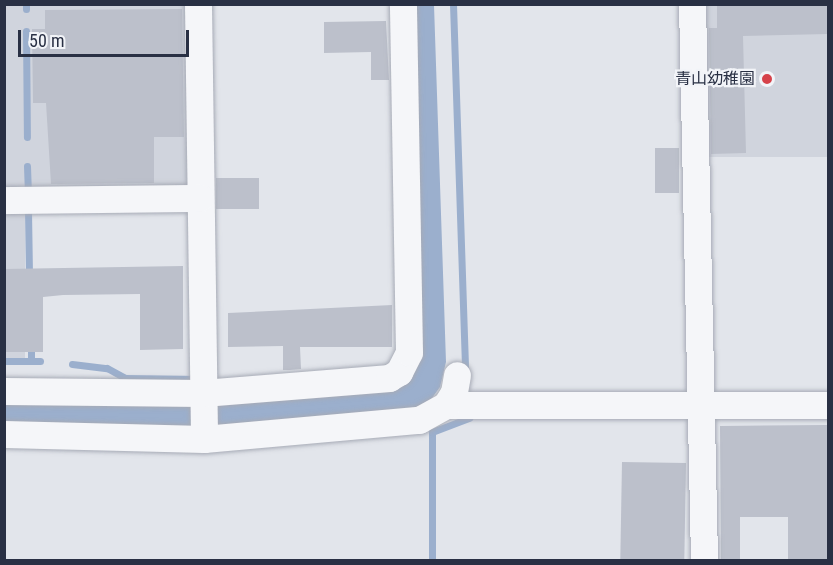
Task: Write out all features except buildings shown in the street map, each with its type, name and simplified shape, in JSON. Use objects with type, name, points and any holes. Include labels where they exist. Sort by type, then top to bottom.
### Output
[{"type":"street","points":[[198,4],[204,435]]},
{"type":"street","points":[[4,391],[203,396],[389,378],[407,363],[403,4]]},
{"type":"street","points":[[692,4],[704,561]]},
{"type":"street","points":[[4,200],[200,198]]},
{"type":"street","points":[[446,405],[454,392],[457,375]]},
{"type":"street","points":[[4,434],[204,435],[419,420],[446,405],[828,405]]},
{"type":"shaded area","points":[[4,5],[194,5],[194,195],[4,195]]},
{"type":"shaded area","name":"青山幼稚園","points":[[705,5],[828,5],[828,157],[705,157]]},
{"type":"shaded area","points":[[4,205],[25,205],[25,358],[4,358]]},
{"type":"water","points":[[413,5],[434,5],[446,362],[440,387],[432,398],[416,412],[219,430],[5,428],[5,401],[400,385],[412,377],[419,360]]},
{"type":"waterway","points":[[26,4],[26,9]]},
{"type":"waterway","points":[[453,4],[465,371]]},
{"type":"waterway","points":[[26,31],[27,137]]},
{"type":"waterway","points":[[27,166],[28,193]]},
{"type":"waterway","points":[[28,211],[29,278]]},
{"type":"waterway","points":[[31,343],[31,361]]},
{"type":"waterway","points":[[4,361],[40,361]]},
{"type":"waterway","points":[[72,364],[107,368],[125,378],[197,379]]},
{"type":"waterway","points":[[432,560],[432,432],[469,418]]},
{"type":"place","name":"青山幼稚園","points":[[767,79]]}]
